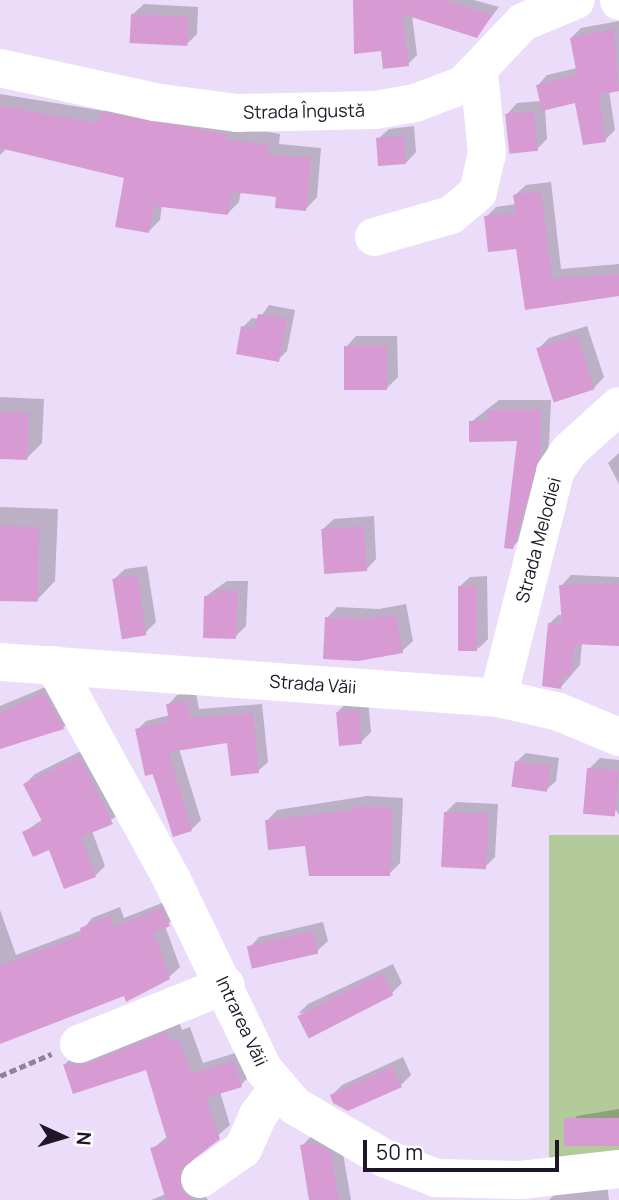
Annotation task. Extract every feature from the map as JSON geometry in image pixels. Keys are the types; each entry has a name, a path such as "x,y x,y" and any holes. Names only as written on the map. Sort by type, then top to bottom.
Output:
{"street":[{"name":"Strada Îngustă","path":"0,68 154,103 279,115 362,111 415,103 463,85 479,73 523,22 576,0"},
{"path":"374,237 443,219 464,208 478,192 487,154 479,73"},
{"name":"Strada Melodiei","path":"498,698 555,472 569,451 619,406"},
{"name":"Strada Văii","path":"0,662 498,698 559,712 619,737"},
{"name":"Intrarea Văii","path":"54,665 226,985 264,1070 295,1106 351,1141 436,1178 521,1180 619,1169"},
{"path":"79,1044 226,985"},
{"path":"200,1179 243,1149 258,1115 278,1088"}],"path":[{"path":"0,1076 79,1044"}],"green space":[{"path":"549,835 619,835 619,1162 549,1162"}],"building":[{"path":"353,0 444,0 492,15 477,38 402,14 409,66 383,69 381,51 354,54"},
{"path":"131,14 189,17 187,46 129,43"},
{"path":"614,29 619,91 599,95 606,142 583,145 575,103 542,111 536,85 577,75 570,38"},
{"path":"0,106 98,123 100,112 227,134 226,140 269,144 268,155 311,158 306,211 275,208 276,197 232,192 228,215 154,206 149,233 115,227 124,178 0,148"},
{"path":"534,111 538,151 509,154 505,114"},
{"path":"404,136 406,164 378,166 376,138"},
{"path":"541,191 552,279 619,274 619,296 525,310 516,249 488,252 484,216 516,213 513,195"},
{"path":"258,314 287,319 279,362 236,354 241,326 255,329"},
{"path":"577,335 595,389 554,402 536,348"},
{"path":"344,346 387,346 387,390 344,390"},
{"path":"487,410 541,410 540,456 513,549 504,548 517,441 469,442 469,421 487,421"},
{"path":"0,412 29,413 27,460 0,459"},
{"path":"0,526 39,527 38,602 0,601"},
{"path":"364,526 367,571 324,574 321,529"},
{"path":"137,575 147,635 122,639 112,579"},
{"path":"619,584 619,646 575,644 571,676 563,675 561,689 542,686 548,623 562,624 559,585"},
{"path":"458,586 477,586 477,651 458,651"},
{"path":"215,590 238,591 236,639 203,638 204,596 215,596"},
{"path":"396,614 403,653 358,661 323,659 325,617 367,619"},
{"path":"44,693 64,729 0,749 0,713"},
{"path":"188,701 190,718 253,713 259,773 231,776 227,743 169,752 192,831 173,837 153,774 145,776 135,729 169,721 166,704"},
{"path":"359,710 362,744 339,746 336,712"},
{"path":"79,756 113,824 81,837 96,877 64,889 49,850 33,857 22,832 43,823 23,784"},
{"path":"515,761 551,766 547,792 511,787"},
{"path":"587,768 619,771 615,817 583,814"},
{"path":"355,806 393,808 390,876 309,876 305,846 268,850 265,820 354,810"},
{"path":"444,812 489,814 486,869 441,867"},
{"path":"161,908 170,926 154,933 170,979 126,1002 124,996 0,1044 0,966 82,935 80,928 110,916 114,927"},
{"path":"313,931 318,953 252,969 247,946"},
{"path":"382,973 393,995 309,1038 297,1016"},
{"path":"167,1032 170,1041 178,1038 192,1074 234,1061 242,1087 206,1098 220,1139 180,1170 182,1191 192,1200 166,1200 150,1148 168,1143 146,1070 73,1094 63,1064 87,1064"},
{"path":"392,1067 402,1087 348,1111 333,1103 330,1095"},
{"path":"564,1118 619,1118 619,1146 564,1146"},
{"path":"314,1143 331,1152 339,1200 309,1200 300,1145"}]}
